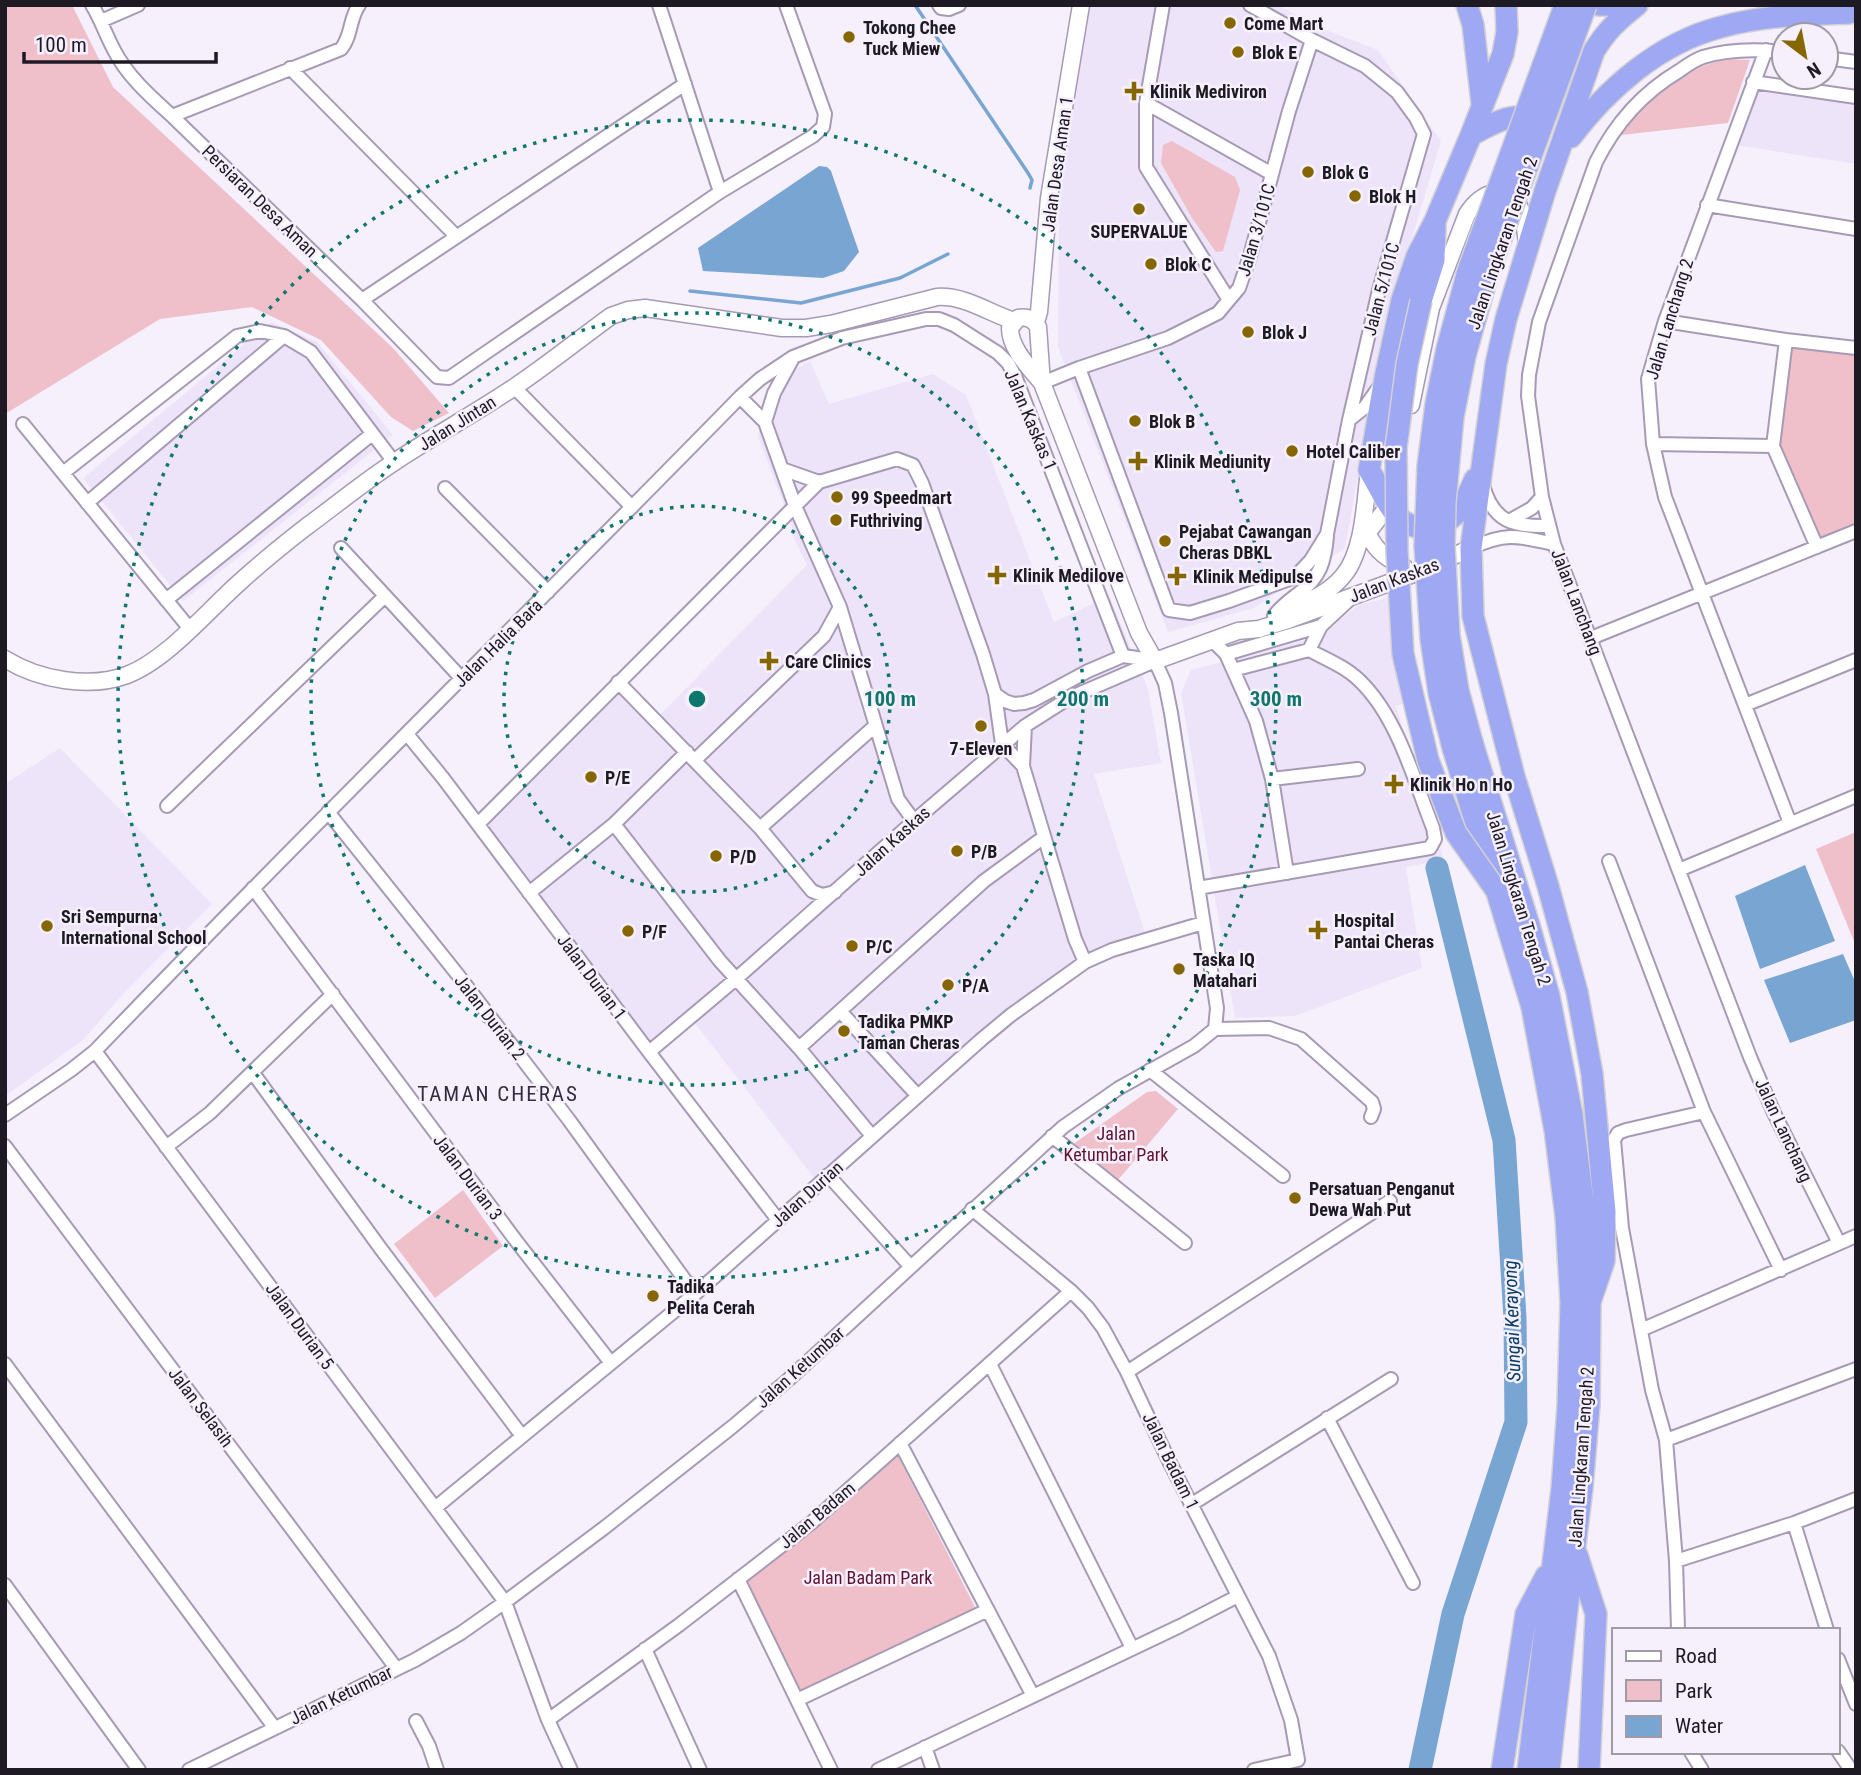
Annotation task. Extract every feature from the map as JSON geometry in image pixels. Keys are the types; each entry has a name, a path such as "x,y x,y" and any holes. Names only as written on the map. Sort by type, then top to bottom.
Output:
{"highway":[{"path":"1466,5 1473,25 1482,105"},
{"path":"1482,469 1457,512 1442,524 1429,529 1414,526 1399,517 1369,470 1402,300 1417,256 1435,221 1503,54 1508,24 1506,5"},
{"name":"Jalan Lingkaran Tengah 2","path":"1549,1770 1548,1690 1553,1564 1568,1407 1571,1302 1566,1217 1555,1130 1532,1007 1439,694 1431,639 1425,545 1427,466 1447,349 1468,271 1565,5"},
{"name":"Jalan Lingkaran Tengah 2","path":"1528,1770 1548,1690 1575,1547 1582,1488 1589,1405 1590,1301 1585,1218 1574,1128 1549,996 1458,690 1449,635 1444,545 1445,503 1451,430 1462,368 1487,277 1586,5"},
{"path":"1599,5 1609,5"},
{"path":"1590,1301 1604,1261 1605,1212 1592,1074 1577,992 1514,776 1473,616 1471,548 1496,364 1511,300 1545,191 1594,51 1604,34 1618,19 1637,5"},
{"path":"1806,5 1853,14"},
{"path":"1559,153 1584,119 1607,96 1636,69 1666,49 1720,27 1752,20 1853,14"},
{"path":"1471,135 1510,117 1522,116 1531,119 1545,134 1549,145 1545,191"},
{"path":"1435,221 1434,260 1420,301 1406,364 1395,448 1403,654 1428,760 1456,833 1496,890"},
{"path":"1575,1547 1596,1614 1589,1770"},
{"path":"1502,1770 1526,1614 1553,1564"},
{"path":"1493,1770 1508,1728"}],"street":[{"name":"Persiaran Desa Aman","path":"92,5 102,21 114,52 144,91 362,300 438,377 449,378 720,192"},
{"path":"102,21 138,5"},
{"path":"172,116 341,49 349,37 352,16 359,5"},
{"path":"659,5 720,192 813,136 823,127 825,114 786,5"},
{"path":"939,5 949,9 959,5"},
{"name":"Jalan Desa Aman 1","path":"1037,330 1049,198 1081,5"},
{"path":"1163,5 1146,103 1146,167 1228,300"},
{"name":"Jalan 5/101C","path":"1250,5 1365,66 1397,92 1416,118 1423,134 1378,290 1349,420 1327,534 1326,552 1318,576 1274,615"},
{"name":"Jalan 3/101C","path":"1042,383 1168,338 1218,313 1239,288 1312,40"},
{"name":"Jalan Lanchang","path":"1770,50 1737,50 1700,58 1657,83 1629,112 1606,143 1596,162 1539,322 1530,365 1528,396 1542,497 1554,544 1759,1080 1839,1243"},
{"name":"Jalan Lanchang 2","path":"1766,50 1665,321 1648,379 1653,444 1665,497 1790,823"},
{"path":"290,68 456,236"},
{"path":"1754,82 1856,97"},
{"path":"362,300 685,84"},
{"path":"1146,103 1272,174"},
{"path":"1363,533 1390,505 1431,308 1467,214 1480,198 1494,192 1507,194 1521,209 1527,248"},
{"path":"1707,205 1856,229"},
{"name":"Jalan Jintan","path":"5,659 36,674 85,681 126,676 143,668 190,629 241,580 394,462 514,387 611,316 628,310 645,308 782,328 806,328 948,296 959,299 979,317 1013,333"},
{"path":"1042,383 1037,330 1028,317 1018,318 1013,333 1018,351 1042,383 1139,633 1165,683 1216,1008 1215,1029 1269,1028 1301,1039 1372,1102 1374,1109 1371,1117"},
{"name":"Jalan Kaskas 1","path":"740,397 760,379 793,357 842,338 926,319 939,319 954,326 998,353 1015,376 1123,656"},
{"path":"1665,321 1856,348"},
{"path":"1013,333 1021,346 1027,346 1035,341 1037,330"},
{"path":"63,473 237,336 260,331 284,335 312,352 394,462"},
{"path":"87,503 284,335"},
{"path":"1786,340 1773,446 1817,547"},
{"path":"765,422 774,393 793,357"},
{"name":"Jalan 5/101C","path":"1079,368 1169,610 1190,613 1295,577 1311,560 1327,534"},
{"path":"1349,420 1365,407 1385,378"},
{"path":"514,387 632,508"},
{"path":"740,397 765,422 795,506 841,607 898,799 914,821"},
{"name":"Jalan Halia Bara","path":"5,1115 95,1051 740,397"},
{"path":"23,424 190,629"},
{"path":"166,600 372,434"},
{"path":"1653,444 1773,446"},
{"path":"478,824 820,482 897,459 913,465 922,483 995,694 1002,744 1023,766"},
{"path":"782,469 820,482"},
{"path":"1482,469 1486,498 1499,516 1533,527 1549,526"},
{"path":"1238,631 1308,601 1335,584 1349,569 1363,533 1369,470"},
{"path":"445,488 548,592"},
{"path":"1509,521 1532,508 1542,497"},
{"path":"1591,638 1856,531"},
{"path":"1363,533 1381,554 1416,573"},
{"path":"1471,548 1490,540 1514,536 1554,544"},
{"path":"341,548 462,679"},
{"name":"Jalan Kaskas","path":"649,1052 1002,744 1069,698 1155,661 1238,631 1259,629 1352,596 1416,573 1471,548"},
{"path":"167,806 385,596"},
{"path":"1309,650 1321,626 1352,596"},
{"path":"529,893 614,824 824,636 841,607"},
{"path":"1226,653 1321,626"},
{"path":"1212,640 1226,653 1256,721 1272,779 1287,873"},
{"path":"1198,888 1430,848 1435,839 1394,730 1360,681 1340,666 1309,650 1233,670"},
{"path":"995,694 1014,704 1024,703 1123,656"},
{"name":"Jalan Kaskas","path":"1123,656 1155,661"},
{"path":"1745,705 1856,660"},
{"path":"618,682 760,828 812,891 822,895 835,892"},
{"path":"760,828 875,726"},
{"path":"1025,726 1023,766 1075,939 1085,962"},
{"name":"Jalan Durian 1","path":"407,734 778,1220"},
{"path":"1272,779 1358,769"},
{"path":"1679,870 1856,796"},
{"name":"Jalan Durian 2","path":"328,812 569,1120 695,1294"},
{"path":"614,824 720,961 799,1048 872,1136"},
{"path":"799,1048 984,881 1044,836"},
{"path":"1609,861 1704,1112 1781,1270"},
{"name":"Jalan Durian 3","path":"253,888 517,1242 611,1363"},
{"path":"809,915 812,891"},
{"name":"Jalan Durian","path":"435,1508 695,1294 1011,1016 1085,962 1112,950 1203,923"},
{"path":"166,1147 210,1114 333,994"},
{"path":"840,1011 918,1096"},
{"name":"Jalan Ketumbar","path":"189,1770 396,1668 461,1633 505,1602 604,1528 789,1379 1052,1136 1119,1088 1195,1046 1215,1029"},
{"name":"Jalan Durian 5","path":"95,1051 505,1602 548,1720 570,1770"},
{"path":"1150,1070 1283,1176"},
{"path":"253,1073 522,1436"},
{"path":"1678,1628 1676,1561 1666,1440 1652,1390 1622,1228 1614,1140 1618,1133 1626,1130 1704,1112"},
{"path":"1052,1136 1185,1243"},
{"name":"Jalan Selasih","path":"5,1146 396,1668"},
{"path":"828,1175 910,1266"},
{"path":"1127,1372 1390,1201"},
{"name":"Jalan Badam 1","path":"972,1209 1088,1308 1103,1328 1127,1372 1169,1461 1269,1656 1292,1720 1298,1760 1254,1770"},
{"path":"1641,1330 1856,1236"},
{"name":"Jalan Badam","path":"548,1720 811,1523 1071,1291"},
{"path":"5,1364 274,1727"},
{"path":"990,1364 1132,1648"},
{"path":"1666,1440 1856,1370"},
{"path":"1192,1504 1391,1378"},
{"path":"1327,1418 1413,1583"},
{"path":"900,1443 1033,1696"},
{"path":"1676,1561 1794,1523 1856,1499"},
{"path":"1794,1523 1827,1628"},
{"path":"738,1579 831,1770"},
{"path":"5,1585 139,1770"},
{"path":"878,1770 1238,1596"},
{"path":"796,1700 988,1610"},
{"path":"645,1649 700,1770"},
{"path":"1840,1663 1856,1704"},
{"path":"416,1721 429,1746 437,1770"},
{"path":"926,1747 933,1770"},
{"path":"1692,1754 1702,1770"},
{"path":"1840,1754 1850,1770"}],"shaded area":[{"path":"1086,5 1278,5 1321,28 1378,50 1441,141 1385,328 1345,548 1254,608 1168,632 1058,347 1059,202"},
{"path":"1757,88 1856,102 1856,164 1735,145"},
{"path":"271,322 317,342 393,435 183,601 83,478"},
{"path":"810,361 829,404 933,374 966,395 1054,622 1109,596 1148,689 1161,763 1094,774 1148,942 1087,967 982,1043 821,1187 688,1014 650,1045 486,821 625,684 659,716 807,565 791,532 793,529 758,437 765,400 796,369"},
{"path":"1388,598 1405,703 1396,706 1444,860 1406,867 1422,968 1295,1016 1235,1018 1181,693 1191,670 1321,636 1358,605"},
{"name":"Sri Sempurna International School","path":"60,748 212,904 124,993 83,1040 5,1096 5,784"}],"green space":[{"path":"5,5 72,5 113,87 393,348 449,413 413,431 391,417 321,340 252,307 160,319 5,414"},
{"path":"1728,59 1750,60 1728,123 1621,135 1630,118 1687,70"},
{"path":"1172,141 1235,177 1240,190 1223,251 1216,252 1192,218 1161,163 1163,145"},
{"path":"1786,340 1856,348 1856,531 1817,547 1773,446"},
{"path":"1856,832 1856,946 1816,849"},
{"name":"Jalan Ketumbar Park","path":"1156,1091 1178,1109 1118,1180 1072,1145 1147,1092"},
{"path":"463,1190 503,1246 435,1298 394,1244"},
{"name":"Jalan Badam Park","path":"896,1452 977,1611 797,1700 738,1579"}],"water":[{"path":"819,166 827,167 831,171 859,252 844,271 823,278 703,271 698,248"},
{"path":"1805,865 1835,941 1760,969 1735,896"},
{"path":"1843,954 1856,984 1856,1020 1790,1043 1764,980"}],"waterway":[{"path":"915,5 1028,173 1032,180 1030,188"},
{"path":"690,291 801,303 900,278 948,254"},
{"name":"Sungai Kerayong","path":"1420,1770 1453,1614 1516,1422 1515,1318 1504,1140 1437,868"}],"place":[{"name":"Come Mart","path":"1230,23"},
{"name":"Tokong Chee Tuck Miew","path":"849,37"},
{"name":"Blok E","path":"1238,52"},
{"name":"Klinik Mediviron","path":"1134,91"},
{"name":"Blok G","path":"1308,172"},
{"name":"Blok H","path":"1355,196"},
{"name":"SUPERVALUE","path":"1139,209"},
{"name":"Blok C","path":"1151,264"},
{"name":"Blok J","path":"1248,332"},
{"name":"Blok B","path":"1135,421"},
{"name":"Hotel Caliber","path":"1292,451"},
{"name":"Klinik Mediunity","path":"1138,461"},
{"name":"99 Speedmart","path":"837,497"},
{"name":"Futhriving","path":"836,520"},
{"name":"Pejabat Cawangan Cheras DBKL","path":"1165,541"},
{"name":"Klinik Medilove","path":"997,575"},
{"name":"Klinik Medipulse","path":"1177,576"},
{"name":"Care Clinics","path":"769,661"},
{"name":"7-Eleven","path":"981,726"},
{"name":"P/E","path":"591,777"},
{"name":"Klinik Ho n Ho","path":"1394,784"},
{"name":"P/B","path":"957,851"},
{"name":"P/D","path":"716,856"},
{"name":"Sri Sempurna International School","path":"47,926"},
{"name":"Hospital Pantai Cheras","path":"1318,930"},
{"name":"P/F","path":"628,931"},
{"name":"P/C","path":"852,946"},
{"name":"Taska IQ Matahari","path":"1179,969"},
{"name":"P/A","path":"948,985"},
{"name":"Tadika PMKP Taman Cheras","path":"844,1031"},
{"name":"Persatuan Penganut Dewa Wah Put","path":"1295,1198"},
{"name":"Tadika Pelita Cerah","path":"653,1296"}],"district":[{"name":"TAMAN CHERAS","path":"498,1094"}]}
